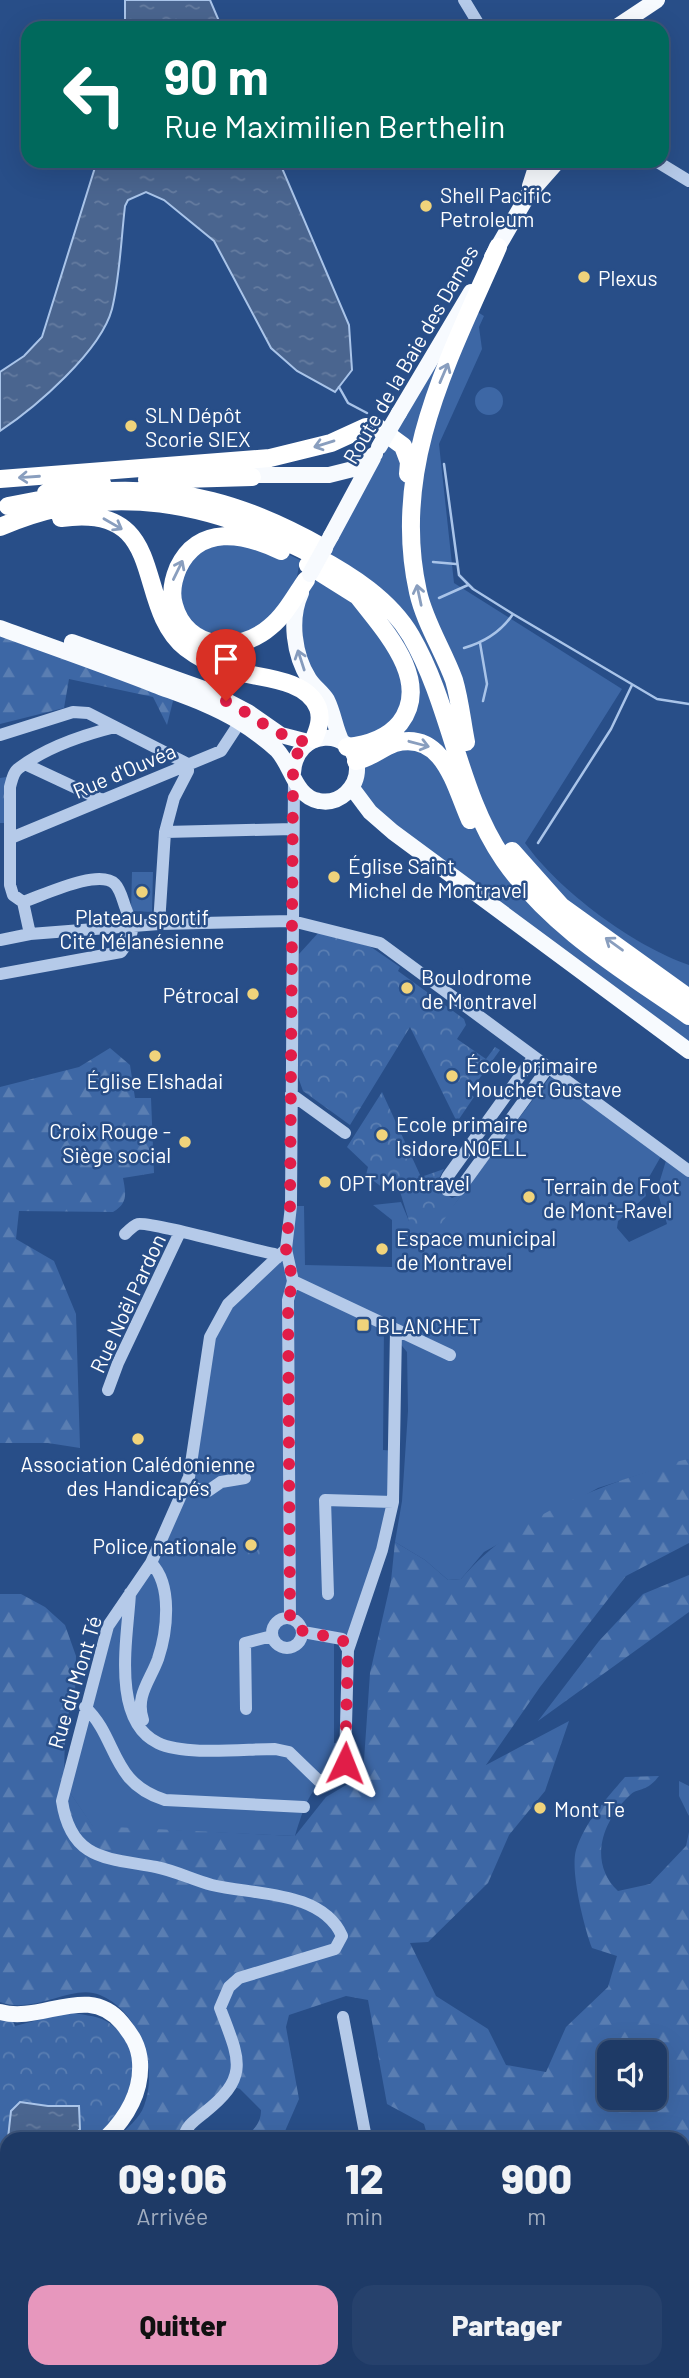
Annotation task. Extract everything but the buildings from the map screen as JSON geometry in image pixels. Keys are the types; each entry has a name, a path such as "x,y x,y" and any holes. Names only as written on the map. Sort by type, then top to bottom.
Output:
{"highway":[{"path":"409,522 414,471 439,384 498,247"},
{"path":"0,479 270,458 331,443 366,427 377,427 403,446 407,453 409,462 404,504 423,611 454,680 466,742"},
{"path":"4,507 69,487 144,480 252,477"},
{"path":"4,507 80,493 149,490 217,500 292,530 353,564 400,607 421,634 439,666 486,801 515,857 561,906 689,998"},
{"path":"0,527 44,511 81,504 161,503 207,510 258,527 342,570 392,611 409,632 442,701 466,775"},
{"path":"0,534 59,518 79,515 104,518 125,530 134,540 168,612 185,636 194,645 216,654 236,654 265,643 276,633 295,606"},
{"path":"308,577 272,626 251,639 233,645 214,645 192,632 174,606 173,579 180,565 201,541 219,535 237,535 267,544 373,606 409,647 492,841 524,887"},
{"path":"152,579 171,631 195,654 229,670 289,684 310,696 320,716 311,741"},
{"path":"348,750 377,740 397,726 405,715 412,691 401,657 357,595"},
{"path":"348,750 405,741 433,749 444,759 485,847 544,911 689,1016"},
{"path":"635,959 689,989"}],"main road":[{"path":"626,21 660,0"},
{"path":"643,21 660,0"},
{"name":"Route de la Baie des Dames","path":"528,195 536,168"},
{"name":"Route de la Baie des Dames","path":"308,577 377,450 528,195 552,168"},
{"path":"146,469 252,477 329,475 353,469 377,450"},
{"path":"308,577 295,606 300,660 310,681 327,700 356,777 352,788 337,800"},
{"path":"0,617 204,690 248,712 281,736 311,741 333,738 348,750"},
{"path":"0,628 197,700 240,722 275,748 304,794 319,801 337,800 370,812"},
{"path":"294,776 297,754 311,741"},
{"path":"352,788 370,812 552,952 689,1051"},
{"path":"0,2012 26,2014 58,2006 92,2005 106,2008 120,2020 138,2048 140,2065 134,2099 111,2132"}],"street":[{"path":"464,0 477,21"},
{"path":"668,168 689,181"},
{"path":"0,736 73,712 89,713 188,764 188,771 174,797 165,832 159,924"},
{"name":"Rue d'Ouvéa","path":"11,838 221,751 240,722"},
{"path":"30,933 23,902 13,895 10,885 10,787 16,769 90,733 115,727"},
{"path":"25,764 102,800"},
{"path":"290,1618 288,1300 293,1282 282,1253 290,1206 294,776"},
{"path":"165,832 294,824 319,801"},
{"path":"0,974 121,952 133,937 134,927 117,885 99,878 23,902"},
{"path":"0,940 30,933 159,924 292,921 380,943 547,1069 689,1171"},
{"path":"533,1058 448,1176 444,1184 447,1190 459,1190 547,1069"},
{"path":"291,1094 345,1133"},
{"path":"125,1234 138,1224 158,1225 274,1254 282,1253"},
{"name":"Rue Noël Pardon","path":"108,1390 180,1232"},
{"name":"Rue du Mont Té","path":"187,2132 190,2125 228,2094 236,2074 234,2047 220,2008 229,1987 239,1978 335,1949 342,1936 338,1927 322,1914 294,1899 214,1886 156,1867 114,1862 84,1847 68,1824 61,1801 108,1626 151,1563 186,1486 210,1337 228,1304 282,1253"},
{"path":"293,1282 450,1355"},
{"path":"130,1592 124,1677 126,1695 132,1713 149,1737 157,1743 179,1748 275,1749 289,1752 319,1781 334,1777 345,1763 348,1650 382,1550 393,1502 396,1330"},
{"path":"186,1486 208,1491 220,1482 245,1478"},
{"path":"328,1594 325,1500 393,1502"},
{"path":"149,1737 139,1707 140,1696 159,1656 165,1619 163,1586 151,1563"},
{"path":"290,1618 299,1623 303,1632 296,1646 286,1648 277,1645 272,1636 276,1622 290,1618"},
{"path":"303,1632 342,1639 348,1650"},
{"path":"246,1709 245,1643 272,1636"},
{"path":"85,1707 96,1720 126,1775 150,1795 165,1800 304,1807"},
{"path":"343,2017 365,2132"}],"green space":[{"path":"468,306 484,316 479,327 482,349 439,444 454,583 622,689 525,843 557,880 599,915 645,945 689,965 689,1057 357,809 364,765 312,672 304,651 301,613 309,585"},
{"path":"489,387 499,391 503,401 499,411 489,415 479,411 475,401 479,391"},
{"path":"201,541 267,544 300,560 293,599 272,626 214,645 174,606 180,564"},
{"path":"0,634 174,697 167,725 153,697 69,679 64,708 0,724"},
{"path":"13,776 11,823 0,823 0,778"},
{"name":"Plateau sportif Cité Mélanésienne","path":"132,872 153,872 152,912 131,911"},
{"path":"320,931 371,947 400,967 398,971 464,1019 466,1025 457,1039 486,1059 495,1047 500,1050 469,1093 474,1097 457,1122 410,1027 350,1125 303,1091 298,1077 299,954"},
{"path":"110,1048 130,1065 135,1098 151,1098 154,1173 123,1178 125,1198 113,1212 19,1211 16,1239 54,1261 76,1314 80,1448 48,1443 0,1443 0,1087 79,1067"},
{"path":"553,1073 664,1151 644,1186 646,1196 618,1221 617,1228 629,1242 667,1224 657,1190 668,1154 689,1171 689,1459 598,1488 484,1552 461,1579 448,1580 425,1560 395,1542 402,1501 408,1411 407,1352 384,1324 383,1450 395,1451 395,1485 352,1635 334,1638 334,1743 346,1744 345,1763 317,1786 303,1811 295,1836 93,1827 64,1784 103,1641 180,1502 218,1319 282,1254 291,1206 304,1206 305,1265 392,1267 392,1220 373,1205 401,1202 409,1221 453,1206"},
{"path":"382,1092 421,1177 444,1169 438,1180 438,1189 452,1198 462,1194 432,1237 409,1221 398,1185 383,1188 366,1175 368,1167 347,1147"},
{"path":"689,1459 689,1543 626,1576 540,1687 486,1765 569,1721 545,1791 509,1835 488,1883 428,1942 410,1943 436,1996 488,2029 506,2065 546,2072 566,2027 608,1987 617,1956 592,1948 579,1899 575,1871 576,1850 597,1811 625,1777 659,1776 646,1788 633,1793 620,1806 606,1830 601,1855 603,1868 618,1891 650,1884 686,1846 689,1832 689,2132 426,2132 424,2124 387,2104 368,2000 346,1996 289,2015 286,2027 299,2099 285,2132 251,2132 260,2119 261,2110 240,2089 227,2084 189,2132 123,2132 144,2106 149,2075 142,2042 125,2014 114,2003 89,1992 27,2005 0,2002 0,1594 21,1594 45,1607 65,1625 76,1656 75,1693 65,1725 64,1784 93,1826 295,1836 326,1797 363,1775 370,1673 391,1581 395,1542 425,1560 448,1580 461,1579 498,1543 541,1515 588,1493"},
{"path":"247,1548 263,1548 263,1565 247,1565"},
{"path":"689,1575 689,1612 538,1721 599,1641 643,1594"},
{"path":"679,1781 689,1786 689,1816 679,1796"},
{"path":"69,2012 102,2019 121,2033 129,2047 131,2079 119,2111 104,2132 0,2132 0,2021 13,2021 15,2026"}],"water":[{"path":"125,0 210,0 219,21 125,21"},
{"path":"95,168 282,168 349,325 352,370 335,392 297,371 271,348 214,241 164,200 146,192 128,200 125,206 117,284 106,325 65,377 31,408 0,431 0,372 24,356 42,337"},
{"path":"20,2102 79,2106 80,2129 77,2132 9,2132 11,2111"}],"waterway":[{"path":"339,387 348,403 367,413"},
{"path":"444,464 459,575 473,589 657,699 689,704"},
{"path":"433,562 456,564"},
{"path":"439,598 468,585"},
{"path":"464,648 492,636 513,614"},
{"path":"480,643 487,684 483,701"},
{"path":"538,843 611,729 632,685"}],"place":[{"name":"Shell Pacific Petroleum","path":"426,206"},
{"name":"Plexus","path":"584,277"},
{"name":"SLN Dépôt Scorie SIEX","path":"131,426"},
{"name":"Église Saint Michel de Montravel","path":"334,877"},
{"name":"Plateau sportif Cité Mélanésienne","path":"142,892"},
{"name":"Boulodrome de Montravel","path":"407,988"},
{"name":"Pétrocal","path":"253,994"},
{"name":"Église Elshadai","path":"155,1056"},
{"name":"École primaire Mouchet Gustave","path":"452,1076"},
{"name":"Ecole primaire Isidore NOELL","path":"382,1135"},
{"name":"Croix Rouge - Siège social","path":"185,1142"},
{"name":"OPT Montravel","path":"325,1182"},
{"name":"Terrain de Foot de Mont-Ravel","path":"529,1197"},
{"name":"Espace municipal de Montravel","path":"382,1249"},
{"name":"BLANCHET","path":"363,1325"},
{"name":"Association Calédonienne des Handicapés","path":"138,1439"},
{"name":"Police nationale","path":"251,1545"},
{"name":"Mont Te","path":"540,1808"}],"route":[{"path":"226,701 248,712 281,736 308,742 293,763 295,819 290,1206 289,1240 286,1249 293,1282 288,1300 290,1618 299,1623 303,1632 342,1639 348,1650 345,1763"}]}
